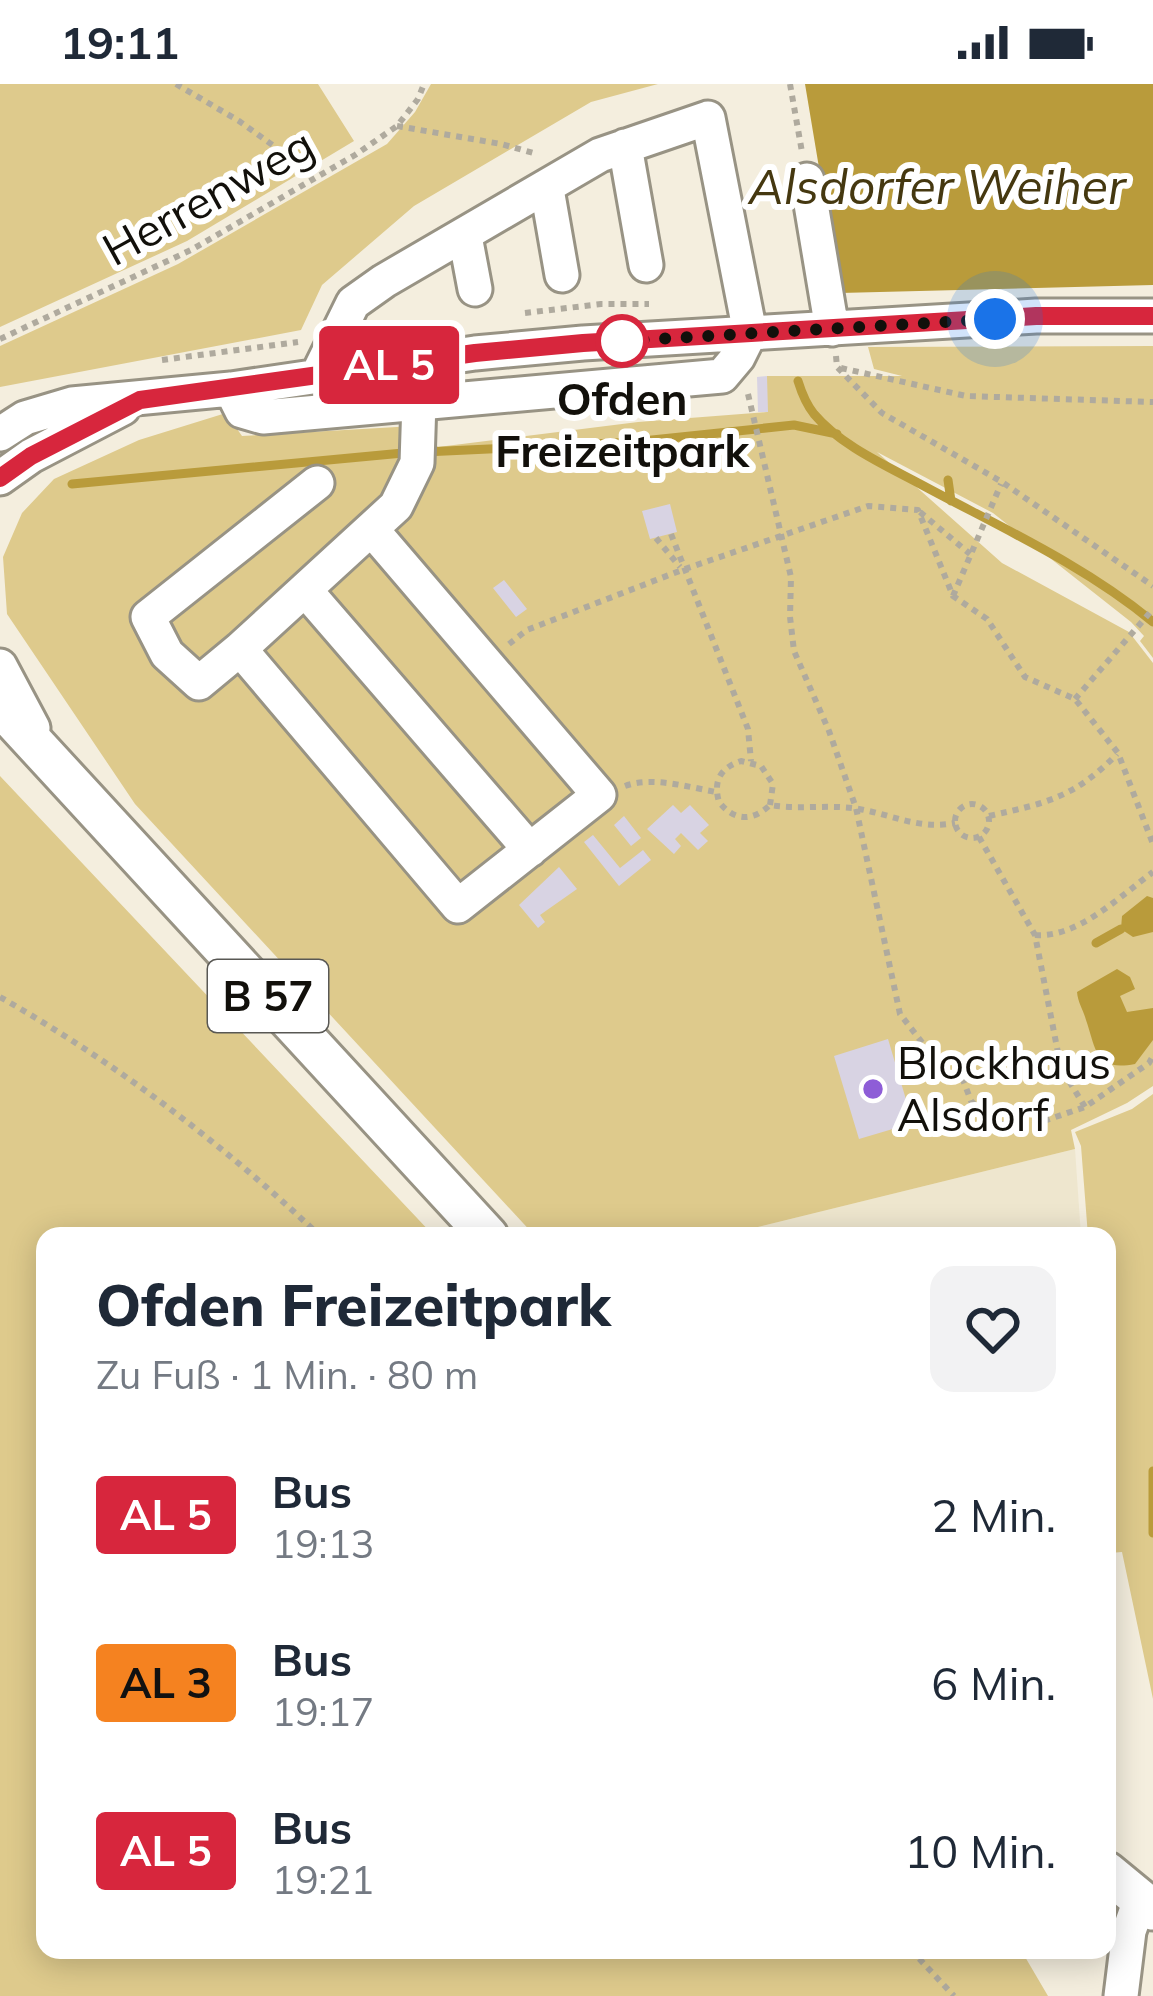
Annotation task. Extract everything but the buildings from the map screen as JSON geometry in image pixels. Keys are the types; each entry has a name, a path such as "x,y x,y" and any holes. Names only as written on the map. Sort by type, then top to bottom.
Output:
{"main road":[{"name":"B 57","path":"0,706 480,1227"},
{"path":"1116,1880 1146,1905"}],"street":[{"path":"231,389 242,411 263,417 419,433 722,376 750,333 708,118 600,155 384,281 353,303 316,376"},
{"path":"626,146 646,265"},
{"path":"807,180 832,329"},
{"path":"548,189 562,274"},
{"path":"465,236 475,289"},
{"path":"0,434 25,418 72,404 231,389 475,353 1036,316 1153,316"},
{"path":"0,478 48,446 140,400"},
{"path":"316,483 148,617 167,654 199,683 396,506 419,433"},
{"path":"240,649 458,905 599,795 373,531"},
{"path":"305,591 530,850"},
{"path":"0,666 47,757"},
{"path":"1121,1996 1129,1930 1146,1905"}],"path":[{"path":"176,84 239,121 314,175"},
{"name":"Herrenweg","path":"0,339 190,250 355,155 397,126 424,84"},
{"path":"790,84 807,180"},
{"path":"397,126 502,144 580,167"},
{"path":"1153,402 967,396 837,367 882,413 1002,482 1153,586"},
{"path":"754,417 791,577 794,651 856,808 900,1014 934,1058 962,1078 971,1101 994,1123 1027,1127 1084,1107 1150,1063 1153,1056"},
{"path":"953,596 1002,482"},
{"path":"485,662 527,630 868,506 917,510 970,555"},
{"path":"917,510 953,596 987,619 1024,677 1076,699 1118,753 1153,844"},
{"path":"670,534 748,729 751,761"},
{"path":"656,538 682,570"},
{"path":"1076,699 1153,608"},
{"path":"989,816 1040,805 1087,784 1118,753"},
{"path":"751,761 769,773 774,794 770,805 749,818 726,812 716,792 717,781 730,764 751,761"},
{"path":"599,795 635,782 716,792"},
{"path":"770,805 856,808 933,827 955,823"},
{"path":"955,823 964,806 983,807 989,824 979,837"},
{"path":"955,823 964,836 979,837"},
{"path":"979,837 1035,935 1061,1067 1084,1107"},
{"path":"1035,935 1054,937 1153,872"},
{"path":"0,997 160,1100 310,1227"},
{"path":"919,1959 954,1996"}],"shaded area":[{"path":"0,84 318,84 354,141 187,241 0,327"},
{"path":"431,84 658,84 591,102 414,206 322,285 301,330 0,387 0,346 178,264 387,144 415,112"},
{"path":"1153,346 1153,658 1140,641 1144,636 1131,622 993,513 877,452 1002,563 1129,632 1153,663 1153,1086 1071,1130 1075,1149 758,1227 527,1227 135,804 7,614 3,557 22,513 54,479 139,440 226,413 242,436 414,426 438,447 638,422 767,412 767,376 902,376 874,369 868,347"},
{"path":"0,776 426,1227 36,1227 36,1959 1026,1959 1048,1996 0,1996"},
{"path":"1153,1094 1153,1699 1122,1552 1116,1552 1116,1227 1087,1227 1081,1146 1075,1132 1132,1109"},
{"path":"1075,1149 1080,1227 758,1227"}],"water":[{"name":"Alsdorfer Weiher","path":"805,84 1153,84 1153,285 840,293"},
{"path":"1147,896 1153,898 1153,932 1133,937 1121,929 1122,916"},
{"path":"1117,969 1130,977 1135,989 1120,996 1127,1012 1153,1008 1153,1040 1135,1064 1122,1066 1099,1056 1077,992"}],"waterway":[{"path":"798,381 814,414 851,446 1070,565 1153,622"},
{"path":"72,484 403,453 633,442 794,425 837,434"},
{"path":"948,480 951,501"},
{"path":"1096,943 1121,929"},
{"path":"1153,1471 1153,1533"}],"bus line":[{"path":"0,478 81,428 140,400 475,353 583,343 1036,316 1153,316"}],"place":[{"name":"Ofden Freizeitpark","path":"622,341"},
{"name":"Blockhaus Alsdorf","path":"873,1089"}],"route":[{"path":"622,341 995,319"}]}
